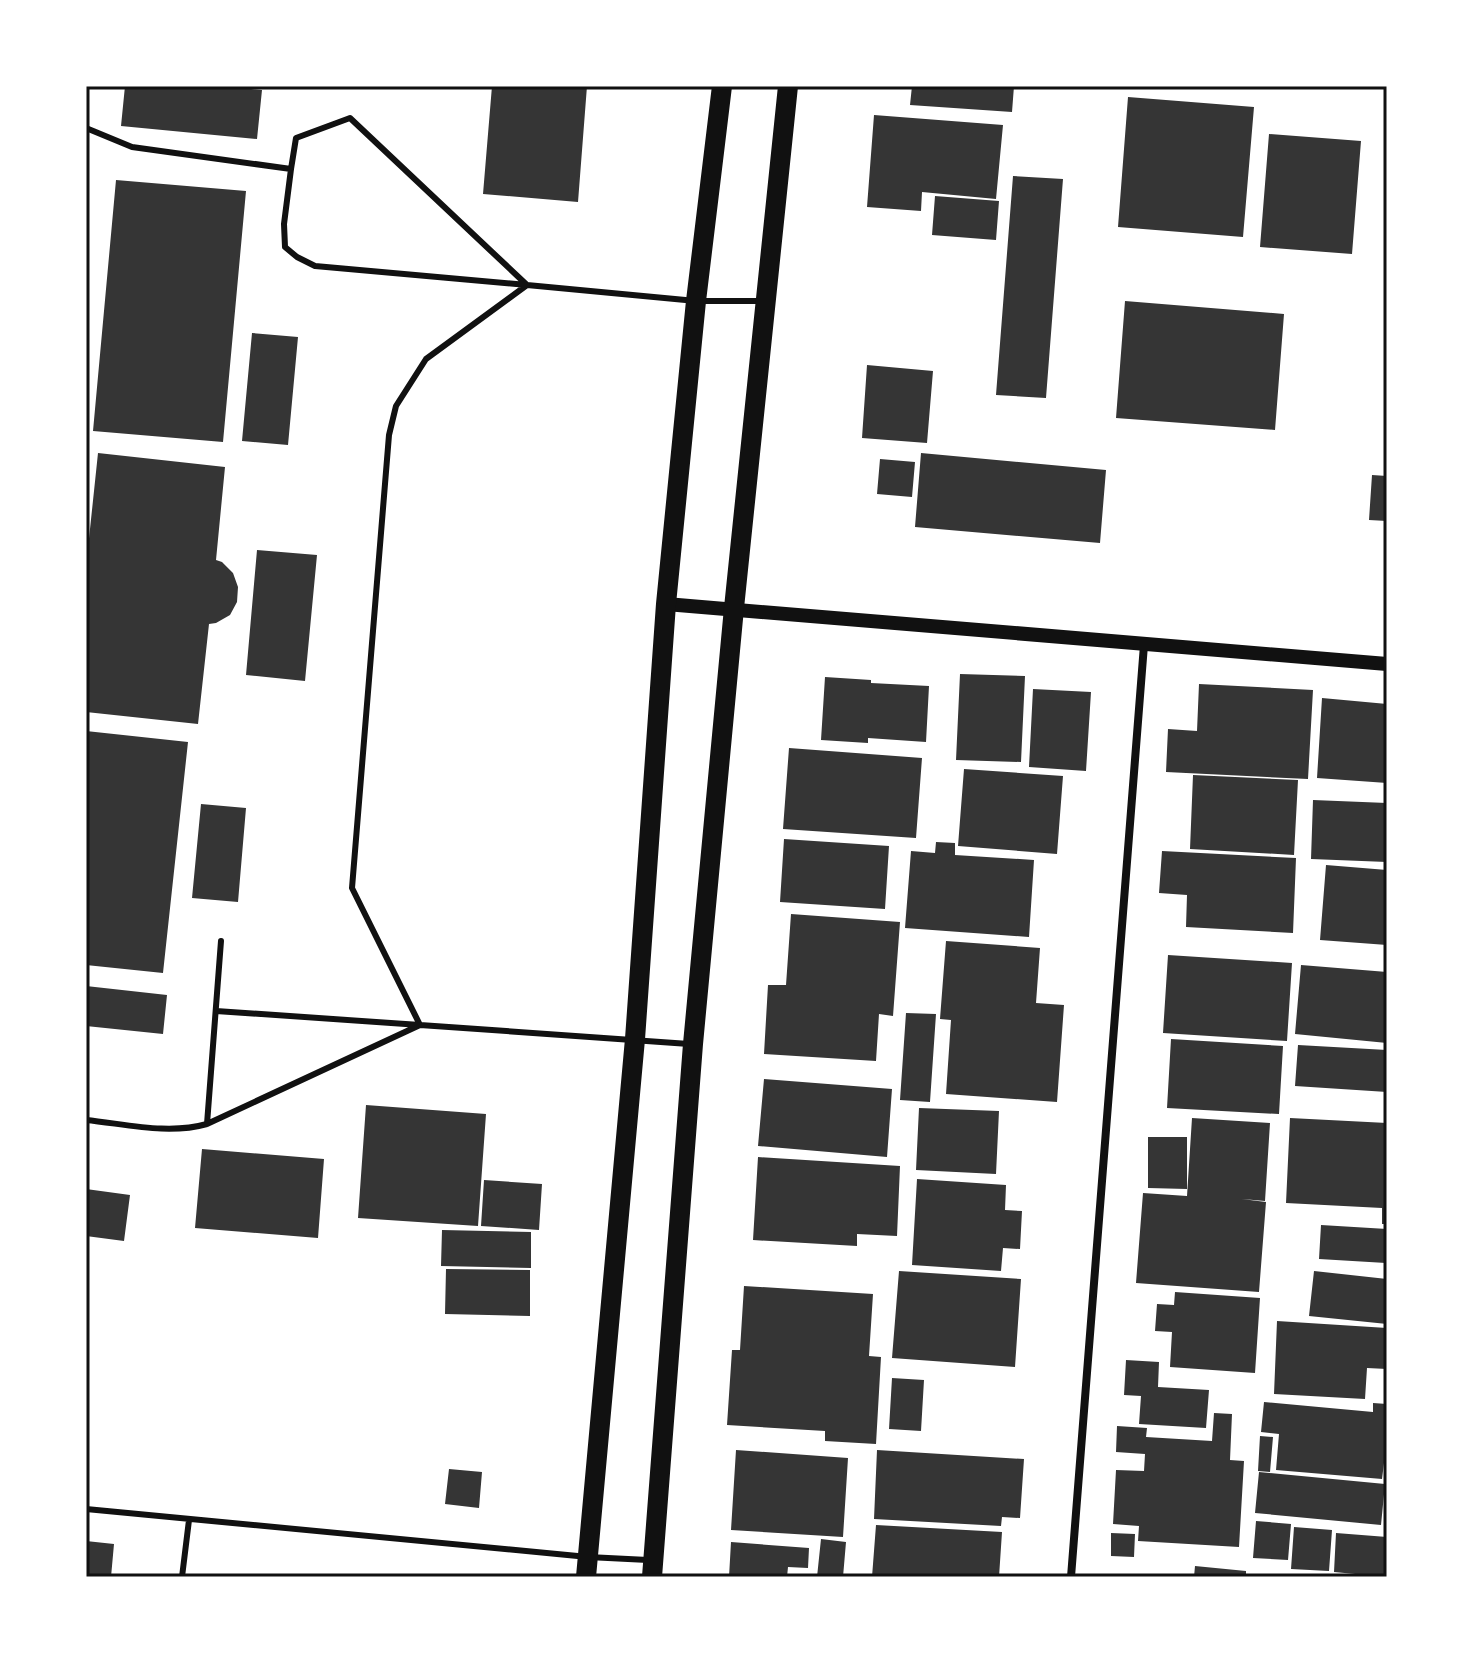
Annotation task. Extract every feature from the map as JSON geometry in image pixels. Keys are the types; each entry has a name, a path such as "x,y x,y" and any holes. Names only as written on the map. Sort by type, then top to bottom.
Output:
{"main road":[{"path":"587,1567 635,1039 666,604 696,301 722,86"},
{"path":"652,1569 693,1044 788,86"}],"street":[{"path":"666,604 1387,664"},
{"path":"1071,1577 1144,645"}],"lane":[{"path":"527,285 350,118 296,138 284,224 285,247 315,266 696,301 765,301"},
{"path":"86,128 132,147 291,169"},
{"path":"420,1025 352,888 389,435 396,406 426,359 527,285"},
{"path":"207,1124 221,941"},
{"path":"216,1011 693,1044"},
{"path":"86,1120 170,1130 207,1124 420,1025"},
{"path":"86,1509 587,1567 652,1569"},
{"path":"182,1577 189,1520"}],"building":[{"path":"125,86 221,86 262,90 257,139 121,126"},
{"path":"492,86 587,86 578,202 483,194"},
{"path":"912,86 1014,86 1012,112 910,105"},
{"path":"1128,97 1254,107 1243,237 1118,227"},
{"path":"874,115 1003,125 996,199 922,192 921,211 867,207"},
{"path":"1269,134 1361,141 1352,254 1260,247"},
{"path":"1013,176 1063,179 1046,398 996,395"},
{"path":"116,180 246,191 223,442 93,431"},
{"path":"935,196 999,201 996,240 932,235"},
{"path":"1125,301 1284,314 1275,430 1116,418"},
{"path":"252,333 298,337 288,445 242,441"},
{"path":"867,365 933,371 927,443 862,438"},
{"path":"98,453 225,467 216,560 233,573 238,587 237,602 230,615 209,624 198,724 86,712 86,567"},
{"path":"921,453 1106,470 1100,543 915,527"},
{"path":"880,459 915,462 912,497 877,494"},
{"path":"1372,475 1387,476 1387,521 1369,520"},
{"path":"257,550 317,555 305,681 246,675"},
{"path":"960,674 1025,676 1021,762 956,760"},
{"path":"825,677 929,686 926,742 868,738 868,743 821,740"},
{"path":"1199,684 1313,690 1308,779 1166,772 1168,729 1197,731"},
{"path":"1033,689 1091,692 1086,771 1029,767"},
{"path":"1322,698 1387,704 1387,783 1317,778"},
{"path":"86,731 188,742 163,973 86,965"},
{"path":"789,748 922,758 916,838 783,829"},
{"path":"964,769 1063,776 1057,854 958,846"},
{"path":"1193,775 1298,780 1294,855 1190,849"},
{"path":"1313,800 1387,803 1387,862 1311,859"},
{"path":"201,804 246,808 238,902 192,898"},
{"path":"784,839 889,846 885,909 780,902"},
{"path":"936,842 955,843 955,855 1034,860 1029,937 905,928 911,851 935,853"},
{"path":"1162,851 1296,858 1293,933 1186,927 1187,895 1159,893"},
{"path":"1326,865 1387,870 1387,945 1320,940"},
{"path":"791,914 900,922 893,1016 879,1014 876,1061 764,1054 768,985 786,985"},
{"path":"946,941 1040,948 1036,1003 1064,1005 1057,1102 946,1094 951,1020 940,1019"},
{"path":"1168,955 1292,963 1287,1041 1163,1033"},
{"path":"1301,965 1387,972 1387,1043 1295,1034"},
{"path":"86,986 167,995 163,1034 86,1026"},
{"path":"906,1013 936,1014 930,1102 900,1100"},
{"path":"1171,1039 1283,1046 1279,1114 1167,1108"},
{"path":"1298,1045 1387,1050 1387,1092 1295,1086"},
{"path":"764,1079 892,1089 887,1157 758,1146"},
{"path":"366,1105 486,1114 478,1226 358,1218"},
{"path":"919,1108 999,1111 996,1174 916,1170"},
{"path":"1192,1118 1270,1123 1265,1201 1242,1199 1266,1202 1259,1292 1136,1283 1143,1193 1187,1196"},
{"path":"1290,1118 1387,1123 1387,1224 1382,1224 1382,1208 1286,1203"},
{"path":"1148,1137 1187,1137 1187,1189 1148,1188"},
{"path":"202,1149 324,1159 318,1238 195,1228"},
{"path":"758,1157 900,1166 897,1236 857,1234 857,1246 753,1240"},
{"path":"917,1179 1006,1185 1005,1210 1022,1211 1020,1249 1003,1248 1001,1271 912,1265"},
{"path":"484,1180 542,1184 539,1230 481,1226"},
{"path":"86,1189 130,1195 124,1241 86,1236"},
{"path":"1321,1225 1387,1229 1386,1263 1319,1259"},
{"path":"442,1230 531,1232 531,1268 441,1266"},
{"path":"446,1269 530,1270 530,1316 445,1314"},
{"path":"899,1271 1021,1279 1015,1367 892,1358"},
{"path":"1314,1271 1387,1279 1387,1324 1309,1316"},
{"path":"744,1286 873,1294 869,1356 881,1357 876,1444 825,1441 825,1431 727,1425 732,1350 740,1350"},
{"path":"1175,1292 1260,1298 1255,1373 1170,1367 1172,1332 1155,1331 1157,1304 1174,1305"},
{"path":"1277,1321 1387,1328 1387,1369 1367,1368 1365,1399 1274,1394"},
{"path":"1126,1360 1159,1362 1158,1387 1209,1390 1206,1428 1139,1424 1141,1396 1124,1395"},
{"path":"892,1378 924,1380 921,1431 889,1429"},
{"path":"1264,1402 1373,1412 1373,1403 1387,1404 1382,1479 1276,1470 1279,1434 1261,1432"},
{"path":"1214,1413 1232,1414 1230,1460 1244,1461 1239,1547 1138,1541 1139,1526 1113,1524 1116,1470 1144,1471 1145,1454 1116,1452 1117,1426 1147,1428 1146,1437 1212,1441"},
{"path":"1260,1436 1273,1437 1270,1472 1258,1471"},
{"path":"736,1450 848,1458 843,1537 731,1530"},
{"path":"877,1450 1024,1459 1020,1518 1002,1517 1001,1526 874,1519"},
{"path":"449,1469 482,1472 479,1508 445,1504"},
{"path":"1259,1472 1385,1484 1381,1525 1255,1513"},
{"path":"1256,1521 1291,1524 1288,1560 1253,1558"},
{"path":"876,1525 1002,1532 999,1577 872,1577"},
{"path":"1294,1527 1332,1530 1329,1571 1291,1569"},
{"path":"1111,1533 1135,1534 1134,1557 1111,1556"},
{"path":"1336,1533 1387,1537 1387,1577 1334,1572"},
{"path":"821,1539 846,1542 843,1577 817,1577"},
{"path":"86,1541 114,1544 111,1577 86,1577"},
{"path":"731,1542 809,1548 808,1568 788,1567 787,1577 729,1577"},
{"path":"1195,1566 1246,1571 1246,1577 1194,1577"}]}
